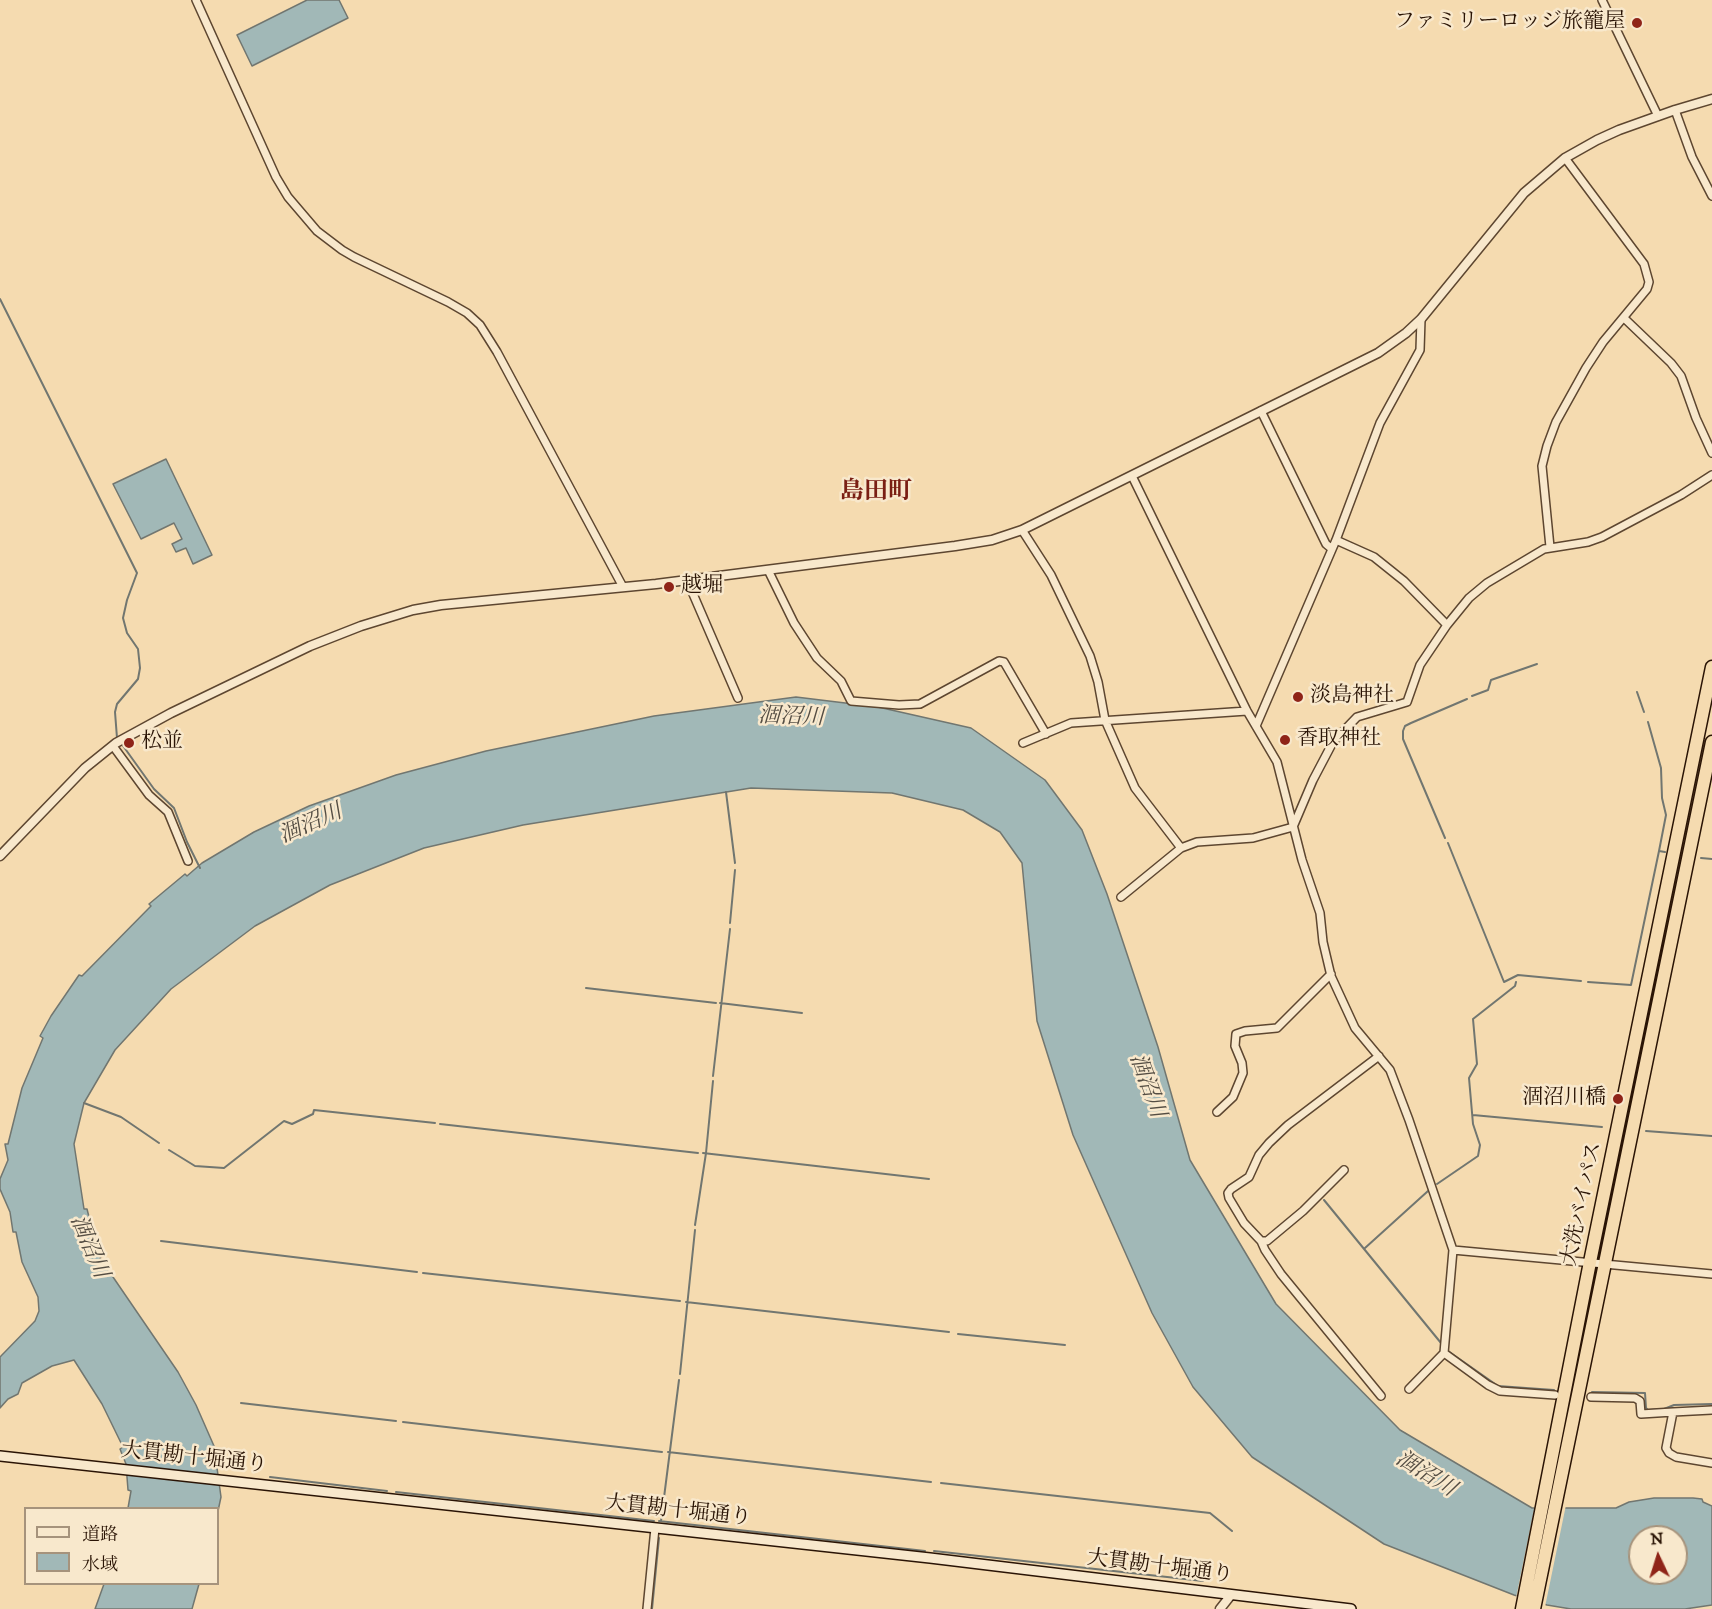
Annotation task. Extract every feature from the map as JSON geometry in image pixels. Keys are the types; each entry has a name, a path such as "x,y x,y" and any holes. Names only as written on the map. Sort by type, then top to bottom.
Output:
{"highway":[{"name":"大洗バイパス","path":"1534,1609 1590,1262 1712,667"},
{"name":"大洗バイパス","path":"1522,1609 1611,1238 1712,742"}],"main road":[{"name":"大貫勘十堀通り","path":"0,1456 655,1528 1351,1609"}],"street":[{"path":"196,0 276,177 288,197 316,231 342,250 448,302 468,313 480,325 503,362 623,587"},
{"path":"1602,0 1658,116"},
{"path":"0,856 85,768 113,746 171,713 310,646 361,626 413,610 441,605 768,570 976,543 1022,530 1378,353 1400,339 1421,319 1524,193 1565,158 1597,140 1658,116 1712,99"},
{"path":"1675,110 1692,157 1712,196"},
{"path":"1550,547 1542,466 1547,446 1556,422 1586,368 1603,342 1647,289 1648,282 1644,264 1565,158"},
{"path":"1624,318 1671,363 1681,376 1712,453"},
{"path":"1256,726 1336,540 1380,423 1420,350 1421,319"},
{"path":"1261,411 1326,544 1332,549"},
{"path":"1293,827 1313,780 1333,742 1357,717 1407,702 1420,665 1447,625 1469,598 1487,583 1550,547 1581,543 1602,537 1681,495 1712,475"},
{"path":"1132,476 1247,711 1277,762 1293,827 1320,913 1323,942 1331,974 1355,1028 1390,1070 1453,1250 1444,1353 1409,1389"},
{"path":"1022,530 1051,575 1090,656 1098,682 1105,720 1135,788 1181,848"},
{"path":"1336,540 1374,557 1404,582 1447,625"},
{"path":"768,570 794,623 817,658 841,681 851,701 899,705 920,704 999,661 1004,662 1046,734"},
{"path":"687,580 738,698"},
{"path":"1023,743 1071,723 1247,711"},
{"path":"113,746 149,795 168,812 188,861"},
{"path":"1121,897 1181,848 1197,842 1253,838 1293,827"},
{"path":"1217,1112 1233,1097 1243,1073 1242,1063 1235,1046 1236,1034 1277,1028 1331,974"},
{"path":"1379,1056 1288,1125 1259,1155 1250,1177 1228,1192 1228,1198 1244,1223 1261,1242 1281,1274 1380,1396"},
{"path":"1261,1242 1267,1241 1303,1211 1344,1170"},
{"path":"1453,1250 1712,1274"},
{"path":"1444,1353 1500,1391 1555,1395"},
{"path":"1591,1397 1635,1398 1640,1401 1641,1414 1712,1410"},
{"path":"1673,1412 1666,1448 1669,1453 1676,1457 1712,1463"},
{"path":"647,1609 655,1528"},
{"path":"1220,1609 1231,1595"}],"water":[{"path":"307,0 339,0 348,18 252,66 237,35"},
{"path":"166,459 212,555 193,564 186,548 176,552 172,544 182,539 174,523 141,539 113,484"},
{"name":"涸沼川","path":"796,697 878,707 971,728 1045,780 1082,830 1107,894 1158,1047 1190,1160 1276,1304 1400,1430 1532,1508 1616,1508 1629,1502 1654,1498 1702,1499 1703,1502 1712,1506 1712,1605 1685,1609 1571,1609 1547,1605 1514,1595 1384,1544 1252,1457 1193,1387 1152,1313 1073,1135 1037,1021 1022,863 1000,832 963,810 892,793 751,788 523,825 424,848 330,885 255,926 171,989 115,1050 84,1103 74,1144 84,1209 87,1209 102,1255 100,1258 178,1372 196,1405 214,1446 221,1497 219,1507 128,1507 131,1491 128,1490 126,1464 120,1449 123,1447 102,1404 74,1360 52,1366 22,1383 18,1394 8,1399 0,1408 0,1357 35,1321 39,1311 38,1297 22,1262 10,1212 0,1189 0,1179 8,1160 5,1144 8,1144 22,1088 43,1038 40,1036 79,975 82,976 151,906 149,904 185,874 187,876 202,863 254,832 309,806 396,775 486,751 654,716"},
{"path":"104,1585 199,1585 192,1609 95,1609"}],"pier":[{"path":"1535,1505 1566,1505 1545,1607 1516,1598"}],"waterway":[{"path":"0,299 137,573 123,618 127,633 138,649 140,668 138,679 117,704 115,712 117,738"},
{"path":"1472,696 1488,690 1491,680 1537,664"},
{"path":"1637,692 1644,712"},
{"path":"1445,838 1403,739 1403,731 1405,726 1467,699"},
{"path":"1648,722 1661,768 1662,798 1666,815 1659,851 1665,852"},
{"path":"121,743 154,789 174,808 200,868"},
{"path":"726,792 735,863"},
{"path":"1448,843 1504,982 1518,975 1581,981"},
{"path":"1588,982 1631,985 1659,851"},
{"path":"1701,858 1712,859"},
{"path":"730,923 735,870"},
{"path":"713,1076 730,929"},
{"path":"1437,1184 1478,1156 1480,1145 1473,1124 1469,1078 1477,1064 1473,1019 1515,986 1516,982"},
{"path":"586,988 716,1003"},
{"path":"720,1003 802,1013"},
{"path":"695,1225 706,1153 713,1081"},
{"path":"84,1103 121,1117 159,1143"},
{"path":"169,1150 195,1166 224,1168 284,1121 292,1124 313,1114 314,1110 435,1123"},
{"path":"1473,1115 1602,1127"},
{"path":"440,1124 698,1153"},
{"path":"1646,1131 1712,1136"},
{"path":"703,1153 929,1179"},
{"path":"1365,1248 1428,1191"},
{"path":"1324,1200 1441,1343"},
{"path":"680,1374 695,1230"},
{"path":"161,1241 417,1272"},
{"path":"423,1273 680,1301"},
{"path":"686,1302 949,1332"},
{"path":"958,1334 1065,1345"},
{"path":"1448,1351 1498,1386 1554,1390"},
{"path":"661,1521 679,1380"},
{"path":"1592,1392 1645,1393 1648,1410 1664,1409 1674,1405 1712,1404"},
{"path":"241,1403 396,1421"},
{"path":"403,1422 662,1452"},
{"path":"668,1452 931,1482"},
{"path":"270,1477 387,1491"},
{"path":"941,1483 1210,1513 1232,1531"},
{"path":"396,1492 654,1521"},
{"path":"659,1521 925,1551"},
{"path":"652,1609 659,1538"},
{"path":"934,1551 1203,1581"}],"place":[{"name":"ファミリーロッジ旅籠屋","path":"1637,23"},
{"name":"越堀","path":"669,587"},
{"name":"淡島神社","path":"1298,697"},
{"name":"香取神社","path":"1285,740"},
{"name":"松並","path":"129,743"},
{"name":"涸沼川橋","path":"1618,1099"}],"district":[{"name":"島田町","path":"876,493"}]}
